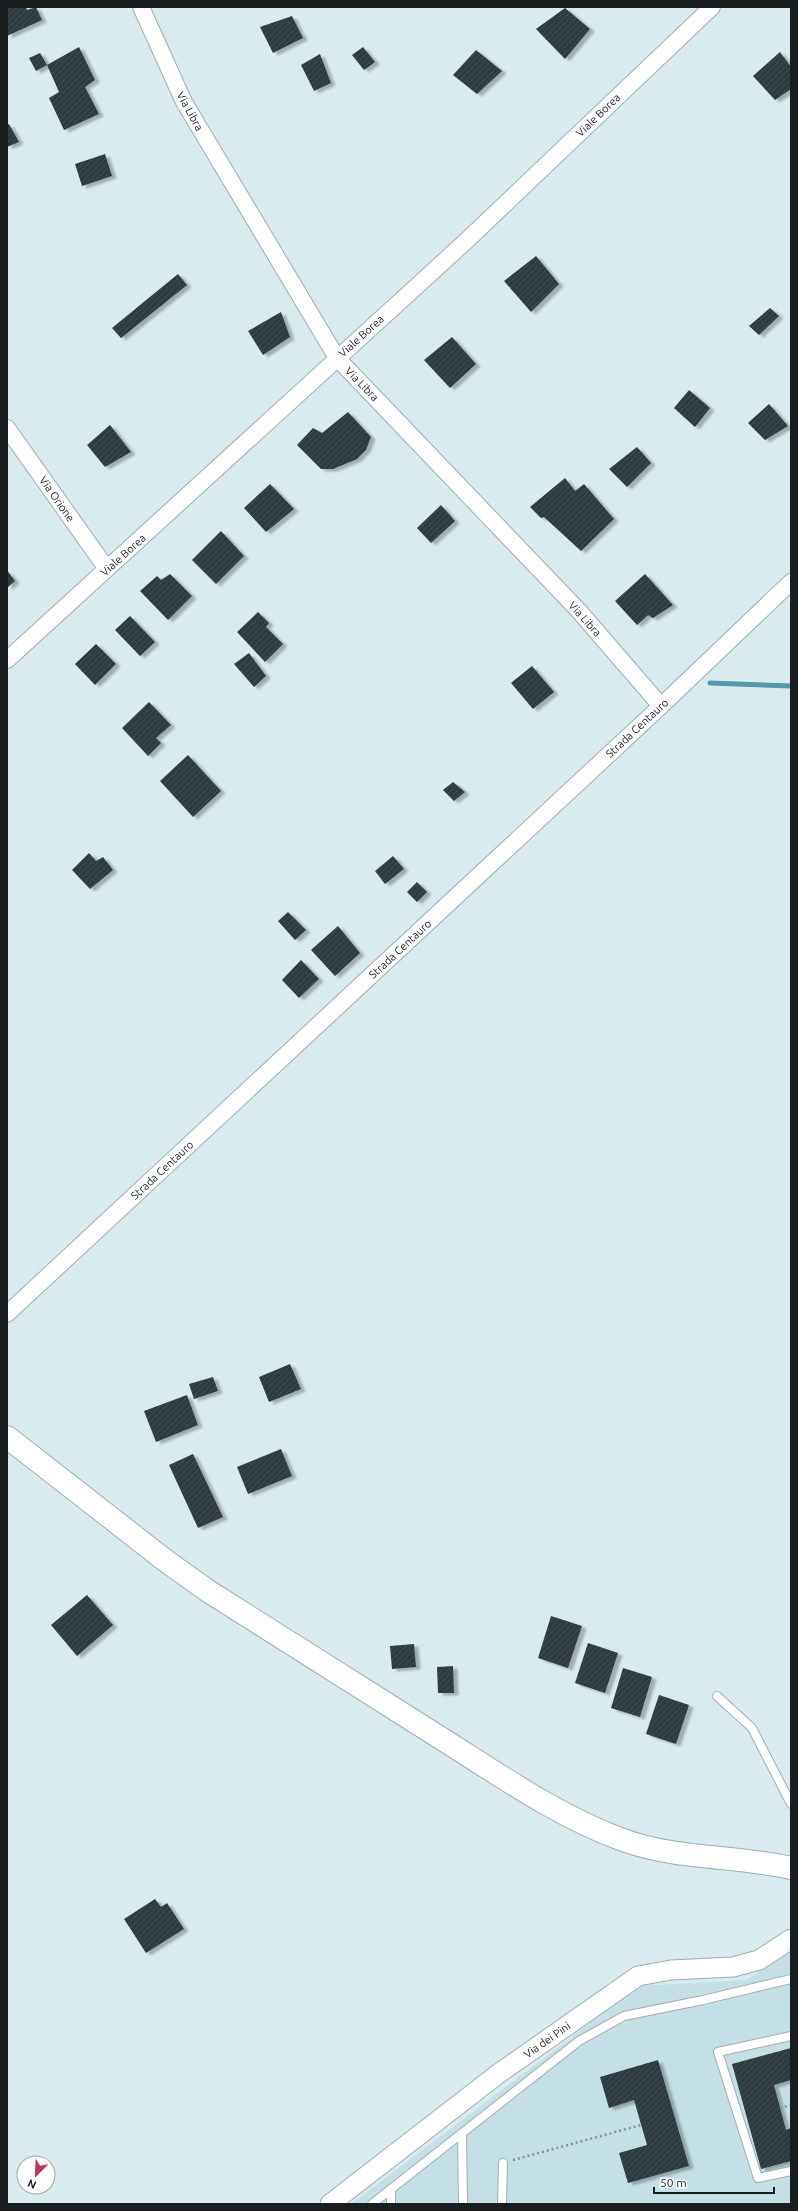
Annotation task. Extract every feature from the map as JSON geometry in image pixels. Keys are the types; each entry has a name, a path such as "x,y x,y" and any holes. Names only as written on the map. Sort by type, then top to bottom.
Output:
{"main road":[{"path":"7,1438 166,1561 208,1591 511,1783 566,1814 623,1840 674,1854 768,1863 791,1868"}],"street":[{"name":"Via Libra","path":"141,7 184,102 337,358 579,611 661,706"},
{"name":"Viale Borea","path":"7,660 464,243 712,7"},
{"name":"Via Orione","path":"7,428 107,569"},
{"name":"Strada Centauro","path":"7,1314 661,706 791,582"},
{"name":"Via dei Pini","path":"330,2204 498,2074 638,1976 670,1970 734,1967 759,1960 791,1939"}],"lane":[{"path":"717,1696 752,1728 791,1804"},
{"path":"372,2204 579,2041 624,2016 703,2000 791,1979"},
{"path":"791,2036 718,2052 758,2178 791,2170"},
{"path":"462,2133 463,2204"},
{"path":"502,2204 503,2163"},
{"path":"391,2189 391,2204"}],"path":[{"path":"780,2108 791,2105"},
{"path":"503,2163 641,2125"}],"shaded area":[{"path":"791,1952 791,2204 351,2204 639,1986 746,1980"}],"building":[{"path":"7,7 26,7 27,10 36,7 42,20 7,36"},
{"path":"565,8 590,29 565,59 536,29"},
{"path":"292,16 303,38 273,53 260,27"},
{"path":"79,47 95,80 85,87 99,114 64,130 49,98 59,92 47,65"},
{"path":"363,47 375,62 364,70 352,55"},
{"path":"476,50 502,71 477,94 453,75"},
{"path":"780,52 791,67 791,89 775,100 753,76"},
{"path":"40,53 47,65 36,71 29,58"},
{"path":"320,54 331,83 314,91 301,65"},
{"path":"9,124 19,142 7,147 7,125"},
{"path":"105,154 112,176 82,186 75,164"},
{"path":"536,256 559,284 531,312 504,281"},
{"path":"178,274 187,285 121,338 112,328"},
{"path":"770,308 779,316 759,335 749,326"},
{"path":"281,312 290,337 263,355 248,331"},
{"path":"452,337 476,364 450,388 424,360"},
{"path":"689,390 710,408 695,427 674,408"},
{"path":"769,404 788,426 765,440 748,423"},
{"path":"348,412 371,437 366,450 357,459 333,469 321,469 297,445 313,428 322,433"},
{"path":"110,425 131,452 105,467 87,445"},
{"path":"637,447 651,463 627,487 609,469"},
{"path":"565,478 575,491 584,484 614,519 581,551 544,517 541,518 530,507"},
{"path":"270,484 294,509 266,532 244,508"},
{"path":"441,505 455,521 431,543 417,528"},
{"path":"221,531 244,556 216,584 192,560"},
{"path":"7,570 15,581 7,588"},
{"path":"170,574 192,596 168,620 140,591 157,576 161,580"},
{"path":"645,574 673,605 653,618 648,615 637,625 615,601"},
{"path":"258,612 269,623 266,627 283,644 265,662 237,632"},
{"path":"130,616 155,642 140,656 115,630"},
{"path":"96,644 116,664 95,685 75,664"},
{"path":"249,653 266,676 254,687 234,664"},
{"path":"532,666 554,692 533,709 511,683"},
{"path":"149,702 171,725 156,738 161,743 148,756 122,728"},
{"path":"188,755 221,791 193,817 160,781"},
{"path":"453,782 465,792 454,801 443,790"},
{"path":"89,853 96,861 103,857 113,870 90,889 72,870"},
{"path":"393,856 404,869 385,884 375,871"},
{"path":"417,882 427,892 417,902 407,892"},
{"path":"288,912 306,930 295,940 278,921"},
{"path":"338,926 360,953 335,976 311,950"},
{"path":"301,960 319,979 299,998 282,980"},
{"path":"290,1364 301,1389 269,1402 259,1377"},
{"path":"213,1377 218,1391 194,1399 189,1384"},
{"path":"187,1395 198,1425 156,1442 144,1411"},
{"path":"281,1449 292,1476 248,1494 237,1467"},
{"path":"193,1454 223,1517 198,1528 169,1465"},
{"path":"87,1595 113,1625 77,1656 51,1625"},
{"path":"551,1616 582,1626 568,1668 538,1658"},
{"path":"588,1643 618,1653 605,1693 575,1683"},
{"path":"414,1644 416,1667 392,1669 390,1646"},
{"path":"453,1666 454,1693 438,1693 437,1667"},
{"path":"623,1668 652,1677 640,1717 611,1708"},
{"path":"659,1695 689,1705 676,1744 646,1734"},
{"path":"155,1899 161,1907 167,1903 184,1929 146,1953 124,1919"},
{"path":"791,2048 791,2080 774,2085 786,2130 791,2128 791,2161 761,2169 732,2064"},
{"path":"658,2060 689,2166 628,2183 619,2153 647,2145 634,2100 609,2108 600,2077"}],"waterway":[{"path":"710,683 791,686"}]}
